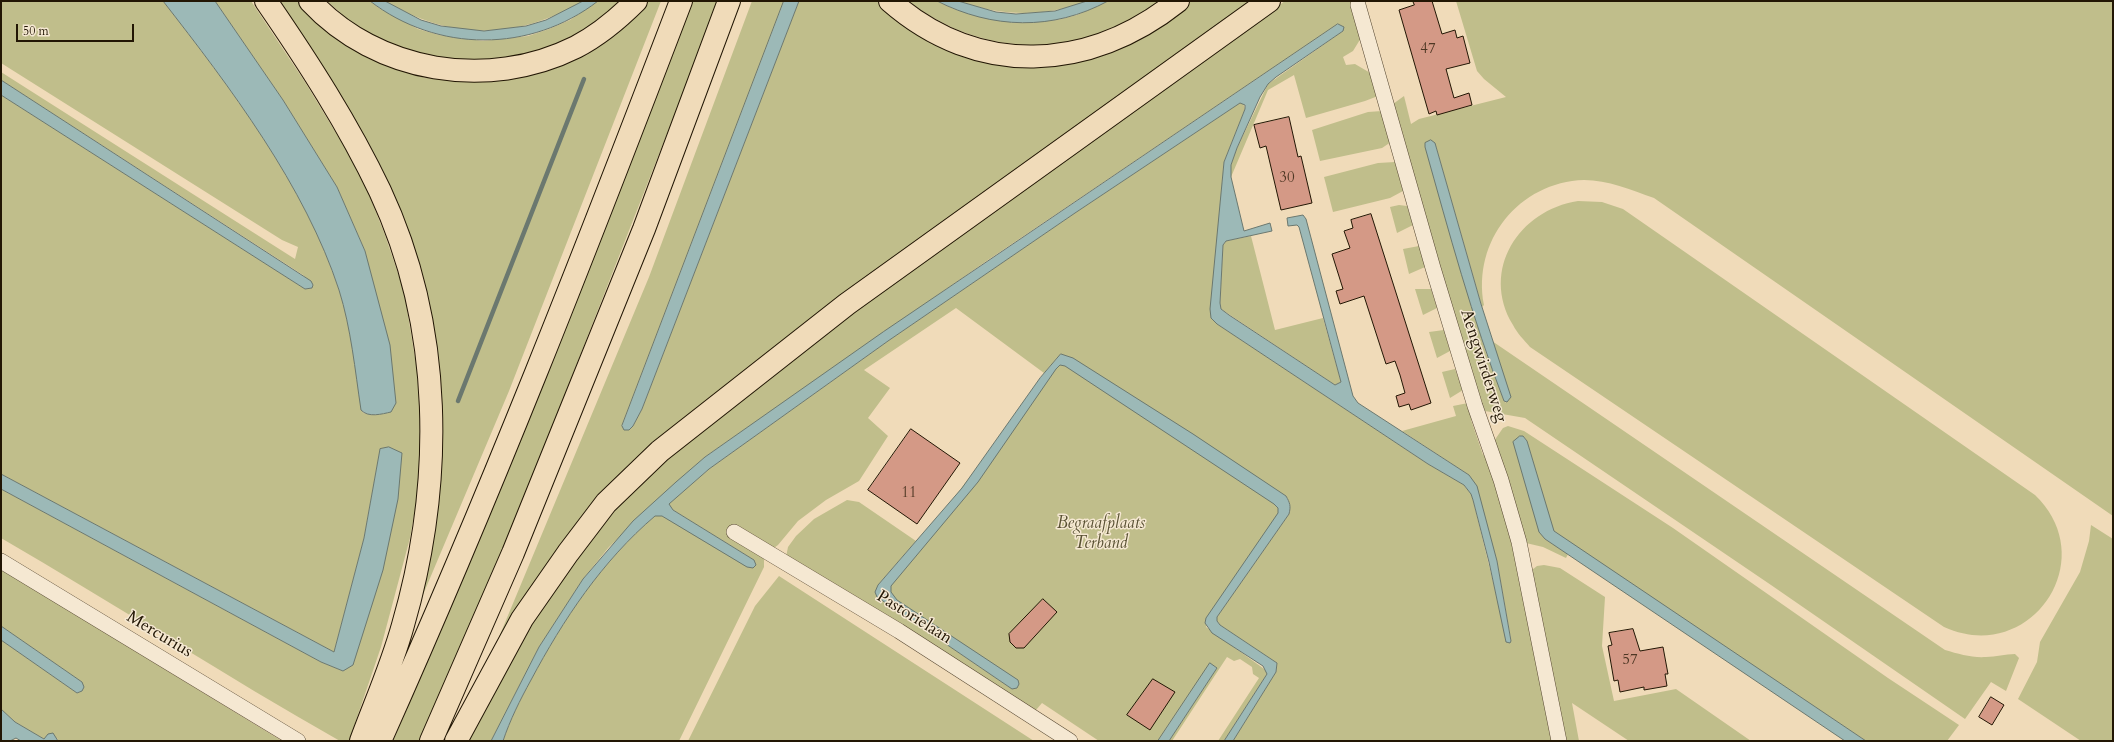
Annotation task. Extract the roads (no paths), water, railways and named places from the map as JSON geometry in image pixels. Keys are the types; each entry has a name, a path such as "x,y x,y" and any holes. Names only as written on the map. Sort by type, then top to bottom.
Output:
{"highway":[{"path":"266,1 330,97 380,192 398,235 412,282 425,344 431,389 433,453 426,518 418,567 403,626 361,741"},
{"path":"310,1 339,27 385,54 412,63 439,69 469,71 495,70 521,66 549,58 576,47 618,19 636,1"},
{"path":"380,741 416,663 475,522 600,212 681,1"},
{"path":"431,741 513,553 635,251 729,1"},
{"path":"890,1 915,21 959,44 987,53 1045,56 1093,46 1126,35 1156,19 1178,1"},
{"path":"456,741 522,619 547,583 606,503 660,451 854,300 1269,1"}],"street":[{"name":"Aengwirderweg","path":"1358,5 1440,291 1511,511 1519,542 1559,741"},
{"name":"Pastorielaan","path":"734,532 899,631 1070,741"},
{"name":"Mercurius","path":"1,561 298,741"}],"water":[{"path":"163,1 215,1 283,100 337,187 365,251 390,345 396,403 391,412 371,415 361,410 347,319 343,304 324,251 307,213 286,176 239,103"},
{"path":"370,1 385,1 421,20 441,26 484,31 526,26 546,20 583,1 598,1 572,18 544,30 514,38 484,40 454,38 424,30 396,18"},
{"path":"784,1 799,1 642,409 633,426 629,430 624,430 622,426"},
{"path":"937,1 958,1 996,12 1016,14 1055,11 1087,1 1108,1 1087,11 1066,18 1044,22 1022,23 979,17"},
{"path":"1338,24 1344,27 1343,31 1268,84 1260,97 1237,148 1231,165 1231,177 1244,231 1270,223 1272,231 1226,241 1223,245 1221,309 1335,385 1341,382 1299,227 1297,225 1288,226 1287,218 1303,215 1306,219 1353,396 1358,403 1469,475 1477,486 1497,561 1511,641 1510,643 1506,642 1489,562 1473,500 1471,494 1464,485 1428,464 1217,324 1211,318 1210,309 1224,162 1245,109 1245,105 1240,103 1075,213 888,341 709,469 669,504 673,510 754,560 756,565 753,568 747,567 662,516 655,516 618,552 585,592 556,635 543,658 519,703 503,741 491,741 539,647 583,579 633,521 705,457 883,332"},
{"path":"1,80 311,281 313,285 312,288 305,289 1,95"},
{"path":"1431,140 1435,143 1481,304 1511,397 1507,402 1504,401 1492,370 1452,243 1425,147 1425,143"},
{"path":"1061,354 1073,358 1193,434 1286,496 1290,507 1289,514 1217,617 1217,621 1220,625 1277,663 1276,672 1233,741 1224,741 1267,674 1263,666 1212,633 1205,623 1206,618 1278,513 1278,508 1065,366 1060,365 1056,369 978,482 891,586 891,592 897,600 1018,680 1019,684 1017,688 1012,689 877,597 875,592 878,585 962,488 1040,378"},
{"path":"1520,436 1523,436 1527,441 1554,531 1866,741 1845,741 1545,539 1539,532 1513,442"},
{"path":"389,447 402,453 398,499 383,570 353,665 343,671 321,662 1,489 1,474 334,652 364,538 380,449"},
{"path":"1,626 82,682 84,687 82,691 77,693 1,640"},
{"path":"1210,663 1217,668 1169,741 1158,741"},
{"path":"1,709 15,722 44,739 48,734 53,733 58,741 21,741 16,738 10,741 1,741"}],"waterway":[{"path":"458,401 584,79"}],"park label":[{"name":"Begraafplaats Terband","path":"1101,534"}]}
